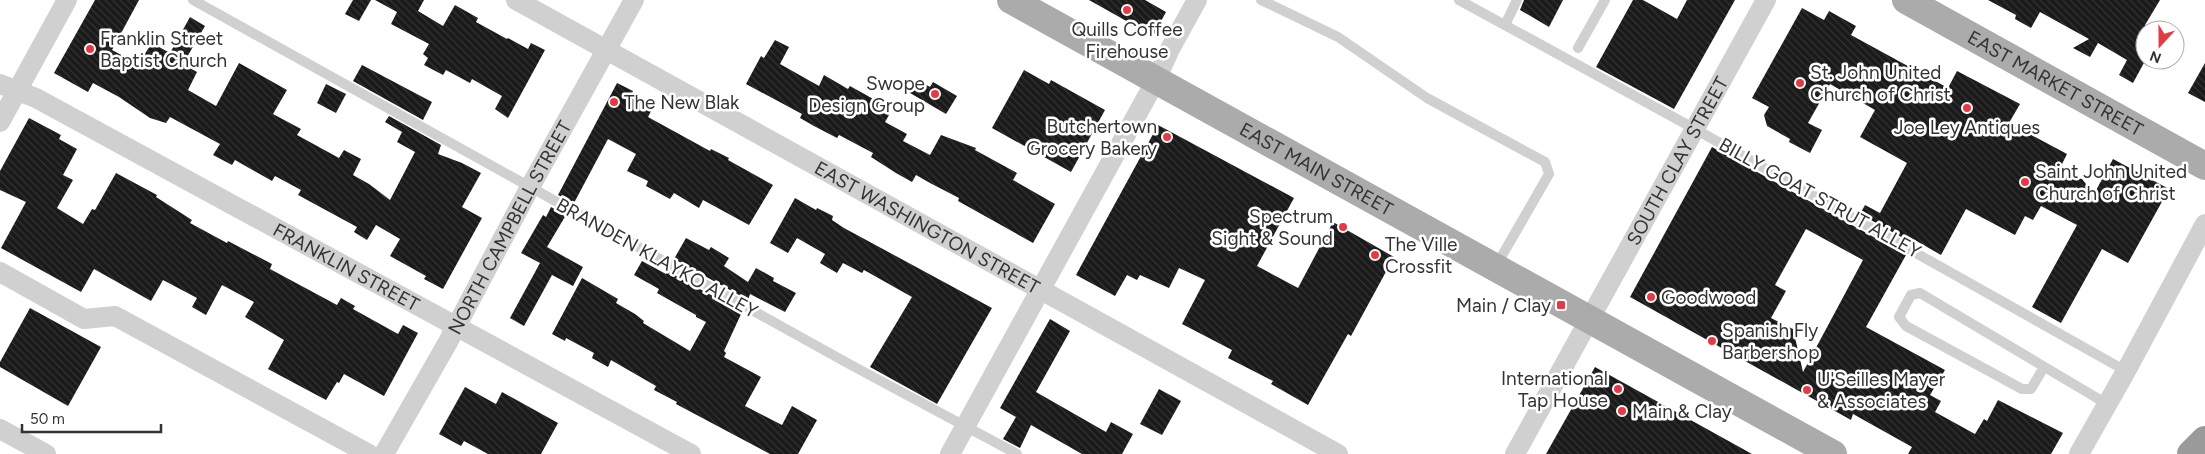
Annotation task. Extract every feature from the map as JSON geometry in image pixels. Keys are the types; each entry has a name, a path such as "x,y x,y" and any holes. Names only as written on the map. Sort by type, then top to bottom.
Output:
{"highway":[{"path":"2191,454 2205,440"}],"main road":[{"name":"EAST MAIN STREET","path":"1010,0 1832,454"},
{"name":"EAST MARKET STREET","path":"1906,0 2205,166"}],"street":[{"path":"0,122 9,87 68,0"},
{"name":"EAST WASHINGTON STREET","path":"516,0 1338,454"},
{"name":"NORTH CAMPBELL STREET","path":"384,454 456,327 530,187 634,0"},
{"path":"950,454 1156,80 1170,49 1197,0"},
{"name":"SOUTH CLAY STREET","path":"1515,454 1766,0"},
{"name":"FRANKLIN STREET","path":"9,87 36,98 691,454"},
{"path":"2079,454 2205,224"},
{"path":"0,272 84,319 114,316 369,454"},
{"path":"0,429 46,454"}],"lane":[{"name":"BRANDEN KLAYKO ALLEY","path":"193,0 1017,454"},
{"path":"1261,0 1338,37 1427,98 1545,162 1549,174 1495,268"},
{"name":"BILLY GOAT STRUT ALLEY","path":"1459,0 1695,129 2126,370"},
{"path":"1505,25 1517,0"},
{"path":"1578,48 1606,0"},
{"path":"2044,367 2030,389 2022,389 1906,326 1899,317 1911,295 1920,293 2107,404"}],"building":[{"path":"95,0 139,0 112,50 138,64 152,43 170,53 190,17 205,26 183,64 197,72 188,90 216,106 239,63 287,90 273,114 301,129 297,135 339,158 344,150 361,159 353,175 369,184 390,200 415,152 397,142 402,132 385,122 389,116 441,145 438,154 481,173 462,207 482,218 443,289 424,279 426,276 390,256 400,239 376,225 367,240 354,232 357,227 298,195 301,190 275,176 272,181 235,160 232,165 213,155 220,144 170,117 166,123 150,118 119,97 93,83 88,92 54,73"},
{"path":"353,0 371,0 359,21 345,14"},
{"path":"375,0 424,0 418,11 443,26 455,5 478,18 476,22 507,39 528,49 531,43 545,50 508,118 495,109 502,96 472,79 470,83 446,70 443,75 424,65 428,58 423,54 429,44 391,24 397,12"},
{"path":"1089,0 1145,0 1166,12 1153,36"},
{"path":"1524,0 1563,0 1549,27 1520,10"},
{"path":"1633,0 1643,0 1677,19 1687,0 1735,0 1674,109 1596,67"},
{"path":"1988,0 2160,0 2148,20 2135,20 2135,70 2140,70 2133,83 2119,75 2127,60 2098,43 2090,57 2073,48 2089,39 2040,12 2031,28 2015,19 2016,15"},
{"path":"1802,8 1824,20 1829,11 1856,26 1851,35 1948,88 1957,71 2020,104 2009,123 2067,154 2057,174 2082,179 2094,194 2113,159 2169,189 2128,263 2102,249 2061,323 2032,307 2077,225 2041,206 2033,220 2025,216 2015,235 1966,209 1941,255 1913,239 1912,243 1860,214 1865,205 1880,213 1907,163 1860,137 1875,110 1830,84 1808,123 1822,130 1810,153 1789,142 1790,139 1767,126 1764,115 1769,107 1752,98"},
{"path":"775,40 789,47 780,64 819,86 824,75 848,89 850,86 884,105 880,112 889,115 885,122 907,134 903,141 930,155 941,135 976,148 975,150 1017,173 1013,180 1055,204 1033,243 958,201 959,198 916,175 912,182 871,157 873,153 839,135 837,138 814,126 800,118 802,114 746,84 761,56 764,58"},
{"path":"2205,63 2205,102 2188,93"},
{"path":"362,65 432,102 423,120 353,81"},
{"path":"1024,70 1049,84 1051,80 1105,110 1071,172 992,128"},
{"path":"918,80 930,87 933,82 957,96 946,114 910,93"},
{"path":"617,83 633,91 631,96 653,107 648,117 710,151 711,149 729,158 728,160 773,185 749,225 703,200 699,208 674,193 670,199 646,186 648,181 627,171 636,154 608,139 574,203 558,195"},
{"path":"326,84 346,94 336,113 317,103"},
{"path":"29,118 61,135 59,139 77,149 63,175 73,180 57,208 83,224 92,209 95,210 116,173 157,195 156,197 192,220 190,223 272,264 270,269 337,305 341,298 355,306 353,309 398,334 403,325 418,333 384,396 344,374 326,400 268,369 284,340 245,317 254,302 222,285 206,315 192,307 197,298 163,280 151,301 94,269 81,292 1,248 26,202 0,190 0,171"},
{"path":"1158,125 1294,198 1257,266 1298,288 1333,222 1394,257 1351,336 1348,334 1308,405 1271,384 1273,381 1228,358 1232,350 1182,324 1205,280 1179,268 1169,288 1140,275 1137,280 1127,275 1115,296 1076,275"},
{"path":"1712,147 1906,255 1866,327 1945,370 1930,395 1941,401 1935,412 1975,434 1984,419 1987,421 1998,400 2063,433 2051,454 1908,454 1912,447 1853,414 1851,420 1630,297","holes":["1806,229 1863,260 1803,372 1793,329 1771,318 1786,291 1775,285"]},
{"path":"795,198 816,210 817,208 833,216 832,220 844,228 992,308 937,404 870,367 912,297 864,270 862,273 843,263 837,273 820,263 825,254 797,238 788,253 770,243"},
{"path":"551,207 566,215 547,247 583,267 573,286 552,275 524,326 510,318 540,263 521,253 543,215 546,217"},
{"path":"686,238 709,250 711,247 729,258 724,266 748,282 756,268 774,278 773,281 796,293 785,312 750,294 748,300 674,259"},
{"path":"642,261 666,274 667,271 742,312 724,351 726,353 724,357 761,377 745,406 782,425 792,406 817,420 798,454 770,454 676,404 677,402 654,390 656,386 611,360 608,367 592,358 594,353 566,338 565,341 552,334 582,278 618,299 616,303 635,314 644,321 643,323 690,351 706,322 657,293 659,289 634,275"},
{"path":"30,308 101,347 68,406 0,367 0,362"},
{"path":"1050,319 1070,331 1036,392 1106,432 1111,422 1133,434 1122,454 1082,454 1031,425 1020,448 1003,439 1016,417 1000,408"},
{"name":"Main & Clay","path":"1595,367 1752,454 1546,454"},
{"path":"465,387 496,404 502,392 558,423 541,454 488,454 464,441 461,446 439,434"},
{"path":"1159,389 1181,401 1162,435 1140,424"}],"place":[{"name":"Quills Coffee Firehouse","path":"1127,10"},
{"name":"Franklin Street Baptist Church","path":"90,49"},
{"name":"St. John United Church of Christ","path":"1800,83"},
{"name":"Swope Design Group","path":"935,94"},
{"name":"The New Blak","path":"614,102"},
{"name":"Joe Ley Antiques","path":"1967,108"},
{"name":"Butchertown Grocery Bakery","path":"1167,137"},
{"name":"Saint John United Church of Christ","path":"2025,182"},
{"name":"Spectrum Sight & Sound","path":"1343,227"},
{"name":"The Ville Crossfit","path":"1375,255"},
{"name":"Goodwood","path":"1651,297"},
{"name":"Main / Clay","path":"1561,305"},
{"name":"Spanish Fly Barbershop","path":"1712,341"},
{"name":"International Tap House","path":"1618,389"},
{"name":"U'Seilles Mayer & Associates","path":"1807,390"},
{"name":"Main & Clay","path":"1622,411"}]}
